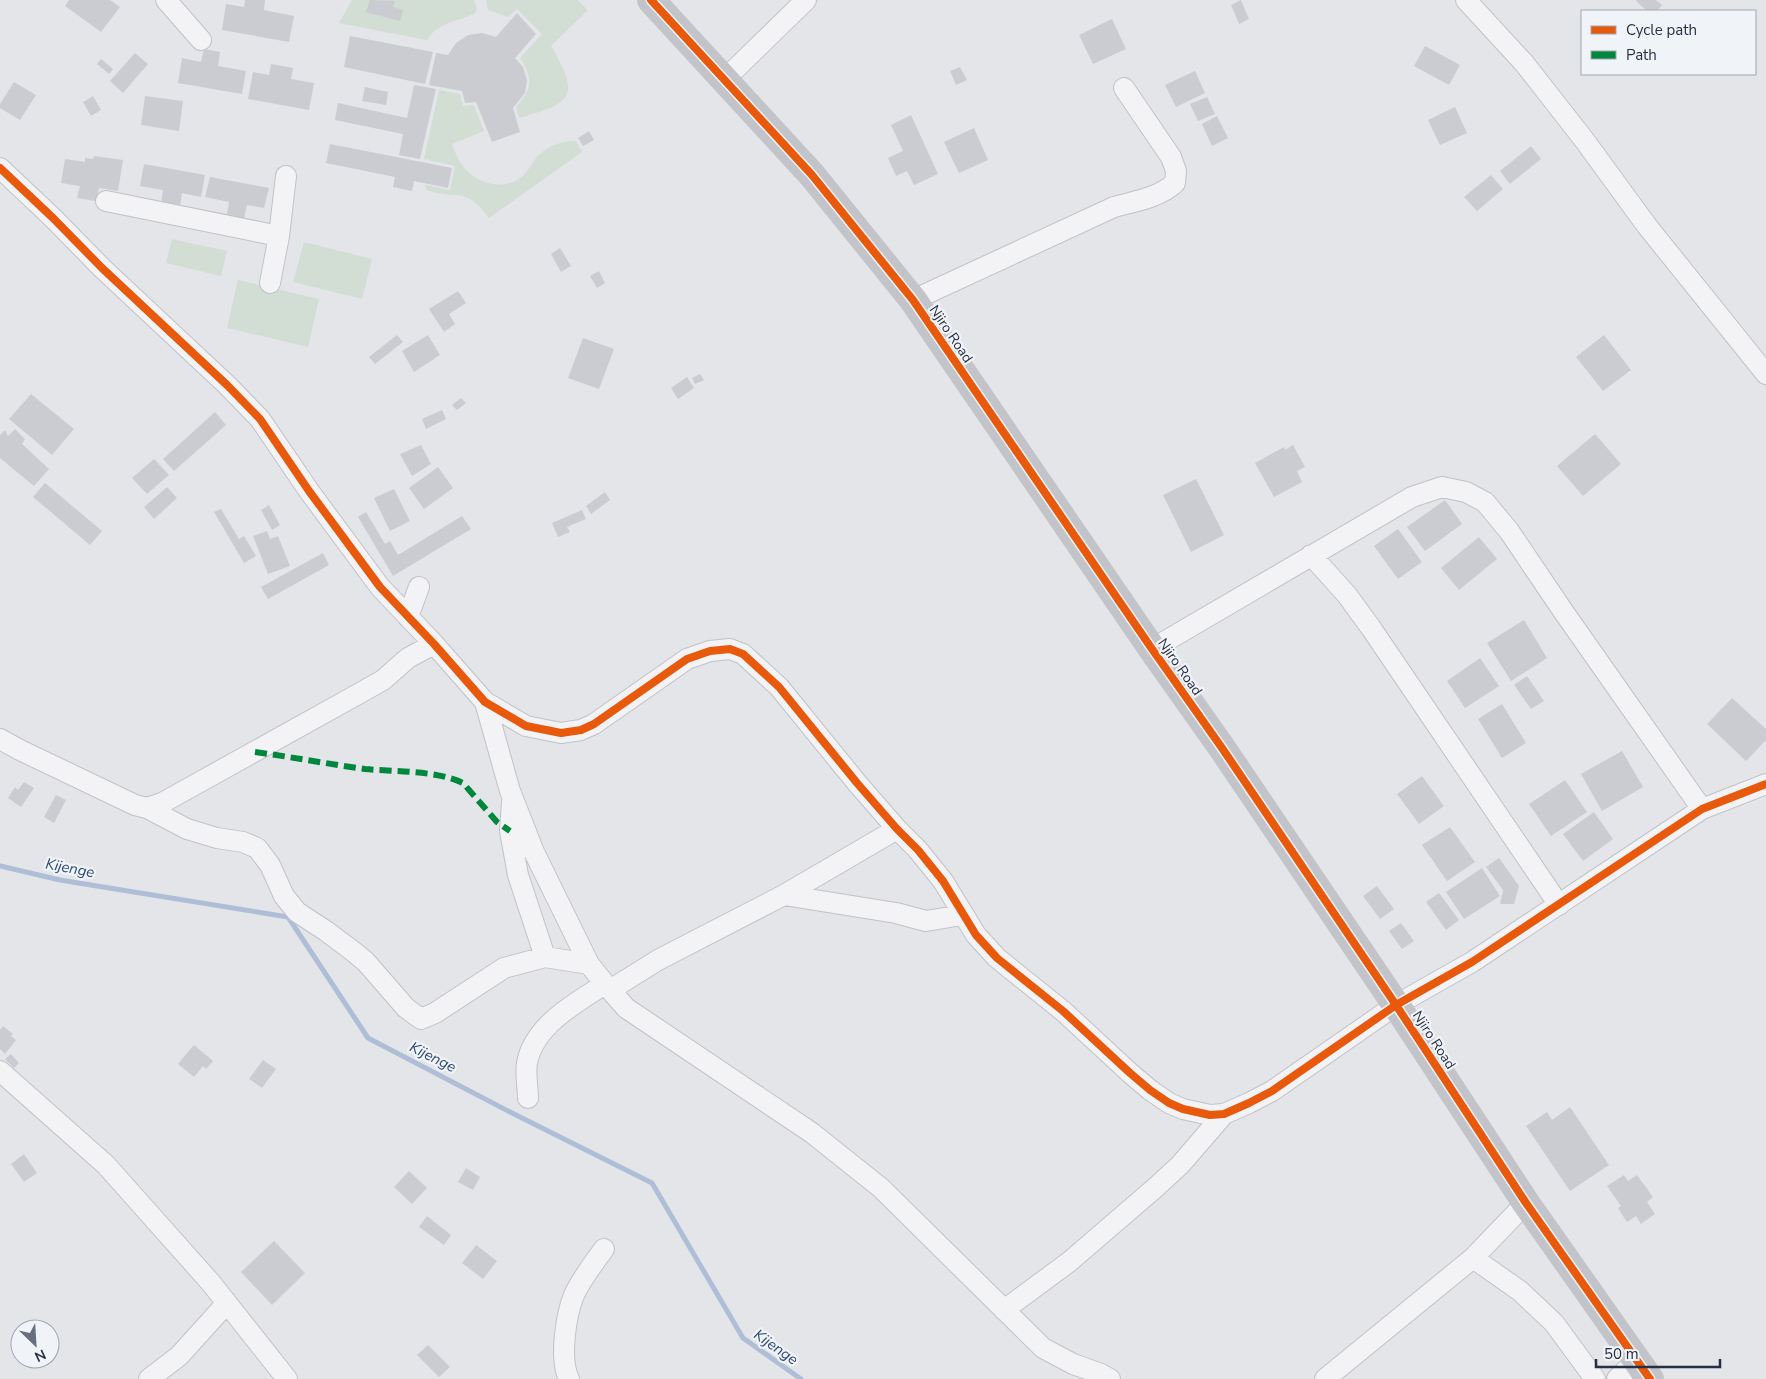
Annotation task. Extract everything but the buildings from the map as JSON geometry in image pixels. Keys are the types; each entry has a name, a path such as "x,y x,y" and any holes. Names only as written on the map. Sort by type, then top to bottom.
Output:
{"street":[{"path":"166,0 200,40"},
{"name":"Njiro Road","path":"651,0 812,174 913,300 1222,748 1396,1005 1526,1203 1643,1370"},
{"path":"725,79 806,0"},
{"path":"1466,0 1524,63 1585,140 1647,226 1766,374"},
{"path":"913,300 1114,207 1142,200 1166,191 1175,183 1176,171 1171,157 1124,88"},
{"path":"0,168 102,268 227,385 260,419 309,491 380,587 485,702 526,726 560,733 581,730 594,724 687,659 710,651 730,648 743,654 778,686 857,783 918,850 943,881 962,915 976,935 997,958 1063,1011 1130,1074 1169,1103 1182,1109 1210,1114 1224,1114 1272,1091 1396,1005 1472,962 1702,809 1766,784"},
{"path":"270,283 286,176"},
{"path":"106,202 278,236"},
{"path":"1152,649 1412,497 1442,487 1466,492 1485,502 1510,531 1702,809"},
{"path":"1311,555 1347,595 1371,628 1559,905"},
{"path":"408,617 419,587"},
{"path":"147,808 162,803 383,680 408,658 434,644"},
{"path":"485,702 512,797 534,852 589,964 626,1008 812,1132 881,1188 1043,1348 1073,1364 1110,1379"},
{"path":"0,739 134,805 147,808 187,828 216,838 243,842 256,848 270,865 284,896 297,912 326,931 366,962 406,1008 421,1019 434,1013 504,968 545,957 589,964"},
{"path":"512,797 510,831 518,875 545,957"},
{"path":"528,1098 527,1064 533,1044 546,1028 570,1007 784,895 897,828"},
{"path":"784,895 886,911 926,921 962,915"},
{"path":"0,1071 106,1165 211,1283 287,1379"},
{"path":"1004,1310 1069,1262 1155,1188 1180,1165 1224,1114"},
{"path":"1325,1379 1473,1258 1526,1203"},
{"path":"569,1379 563,1351 574,1297 582,1280 604,1249"},
{"path":"1473,1258 1520,1291 1554,1323 1595,1379"},
{"path":"149,1379 179,1356 226,1304"},
{"path":"1617,1379 1643,1370"}],"shaded area":[{"path":"352,0 474,0 477,9 474,14 442,26 431,34 427,40 339,23"},
{"path":"486,0 577,0 588,10 551,46 564,70 568,86 567,93 557,104 519,118 516,107 525,95 529,84 528,72 520,58 542,34 517,9 508,17 488,10"},
{"path":"439,90 460,94 463,106 474,105 484,131 452,144 462,165 474,177 486,183 499,185 518,179 544,151 561,143 576,141 582,152 489,218 474,201 461,196 427,190 425,185 450,190 455,166 424,159"},
{"path":"172,239 227,251 221,276 166,263"},
{"path":"304,242 372,259 362,299 293,282"},
{"path":"238,280 319,299 308,347 227,328"}],"waterway":[{"name":"Kijenge","path":"0,866 60,880 288,917 368,1038 652,1183 743,1338 801,1379"}],"marked path":[{"path":"255,752 365,769 415,772 452,779 463,783 497,822 510,831"}],"cycle path":[{"path":"651,0 812,175 913,300 1222,748 1396,1005 1526,1203 1650,1379"},
{"path":"0,168 102,268 227,385 260,419 309,491 380,587 485,702 526,726 561,733 581,730 594,724 687,659 710,651 730,649 743,654 779,687 857,783 918,850 943,881 976,935 997,958 1063,1011 1150,1090 1169,1103 1183,1109 1210,1115 1224,1114 1272,1091 1396,1005 1472,962 1702,809 1766,784"}]}
